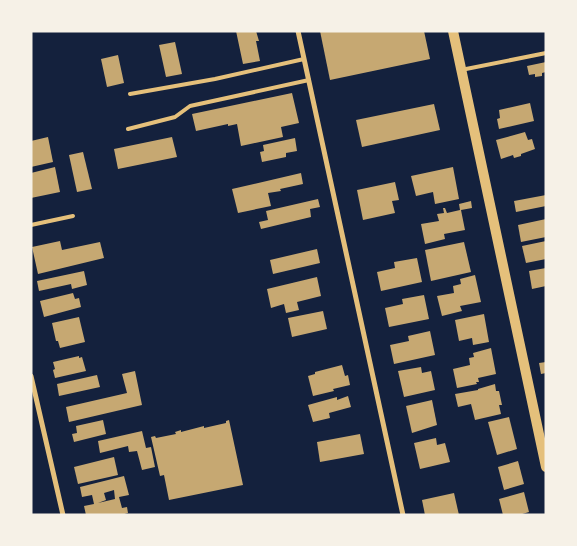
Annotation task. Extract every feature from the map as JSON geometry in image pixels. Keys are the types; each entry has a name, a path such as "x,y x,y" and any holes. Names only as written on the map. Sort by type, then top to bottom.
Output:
{"main road":[{"path":"453,31 546,467"}],"street":[{"path":"298,31 404,515"},
{"path":"31,376 63,515"}],"lane":[{"path":"462,70 546,53"},
{"path":"130,94 215,79 304,59"},
{"path":"128,129 174,117 190,106 309,80"},
{"path":"31,225 73,216"}],"building":[{"path":"236,31 256,31 259,41 256,41 260,61 243,64"},
{"path":"320,31 424,31 430,59 330,80"},
{"path":"175,42 182,74 166,77 159,45"},
{"path":"118,55 124,83 107,87 101,59"},
{"path":"546,62 546,72 542,73 542,76 535,77 535,74 529,75 527,66"},
{"path":"292,93 299,123 281,127 283,137 241,146 237,124 228,126 228,124 196,131 192,114"},
{"path":"530,103 534,121 499,129 497,119 500,118 499,110"},
{"path":"434,104 440,130 362,147 356,120"},
{"path":"525,132 528,140 532,139 535,149 521,154 521,156 514,158 513,155 501,159 496,140"},
{"path":"48,137 53,162 31,167 31,141"},
{"path":"172,137 177,157 118,169 114,149"},
{"path":"295,138 297,151 286,153 286,157 262,162 260,152 264,151 263,145"},
{"path":"83,152 92,189 77,192 69,155"},
{"path":"55,167 60,192 31,198 31,173"},
{"path":"453,167 459,199 435,204 433,192 416,196 411,176"},
{"path":"301,173 303,184 268,193 271,206 238,213 232,189"},
{"path":"395,182 399,200 392,201 395,213 363,220 357,190"},
{"path":"546,195 546,206 516,212 514,201"},
{"path":"318,199 320,207 310,209 311,217 261,229 259,222 268,220 266,211"},
{"path":"471,201 472,208 461,210 465,230 444,234 445,239 425,244 421,224 439,221 437,214 444,213 443,208 445,208 447,213 460,210 459,204"},
{"path":"546,219 546,237 521,242 518,225"},
{"path":"60,241 62,250 100,242 104,258 38,274 32,247"},
{"path":"546,241 546,259 526,263 522,246"},
{"path":"464,242 471,272 431,281 425,250"},
{"path":"317,249 320,263 273,274 270,260"},
{"path":"417,258 422,282 381,291 377,272 395,268 394,262"},
{"path":"546,268 546,286 532,289 529,271"},
{"path":"84,271 87,285 72,289 71,284 39,291 37,281"},
{"path":"475,275 481,302 460,306 462,311 442,316 437,296 454,293 453,286 461,284 460,279"},
{"path":"317,277 321,296 297,302 299,310 286,313 284,304 271,308 267,289"},
{"path":"73,293 75,299 79,298 81,307 44,317 40,301"},
{"path":"424,295 429,319 389,327 385,308 403,304 402,299"},
{"path":"323,311 327,329 292,337 288,318"},
{"path":"484,314 489,342 473,345 472,338 459,341 455,320"},
{"path":"79,317 85,342 60,348 58,341 56,341 52,323"},
{"path":"430,331 435,355 394,364 390,345 409,341 408,336"},
{"path":"491,348 496,374 478,378 479,382 476,382 477,384 457,388 453,369 470,365 469,358 474,357 473,353"},
{"path":"79,356 79,358 82,357 86,371 55,378 53,362"},
{"path":"546,362 546,373 541,374 539,363"},
{"path":"342,365 345,376 348,375 350,385 313,396 308,376 315,374 315,372"},
{"path":"421,367 422,373 431,371 435,390 404,397 398,371"},
{"path":"135,371 142,405 69,422 66,407 127,393 122,374"},
{"path":"97,375 100,387 59,396 57,384"},
{"path":"495,384 496,391 499,391 502,405 499,405 501,414 475,420 471,404 458,407 455,394 478,390"},
{"path":"348,396 351,407 329,413 330,418 313,422 308,405"},
{"path":"432,400 437,425 412,433 406,406"},
{"path":"509,417 517,449 497,455 488,422"},
{"path":"103,420 106,434 74,442 72,434 77,433 76,426"},
{"path":"229,420 243,485 169,500 164,475 160,476 151,437 155,436 156,438 176,434 175,432 181,430 181,432 204,426 204,428 226,423"},
{"path":"142,431 146,448 151,447 155,467 142,470 137,451 129,452 128,446 100,453 98,441"},
{"path":"360,434 364,454 320,462 317,442"},
{"path":"436,438 437,445 445,443 450,462 420,469 414,443"},
{"path":"114,457 118,475 78,484 74,467"},
{"path":"518,461 524,484 504,490 498,467"},
{"path":"124,476 129,495 119,497 122,508 127,507 128,513 121,515 86,515 84,506 94,504 92,495 82,497 80,487","holes":["114,490 115,499 98,503 106,500 104,493"]},
{"path":"524,492 529,512 519,515 503,515 499,499"},
{"path":"454,493 459,515 425,515 422,500"}]}
